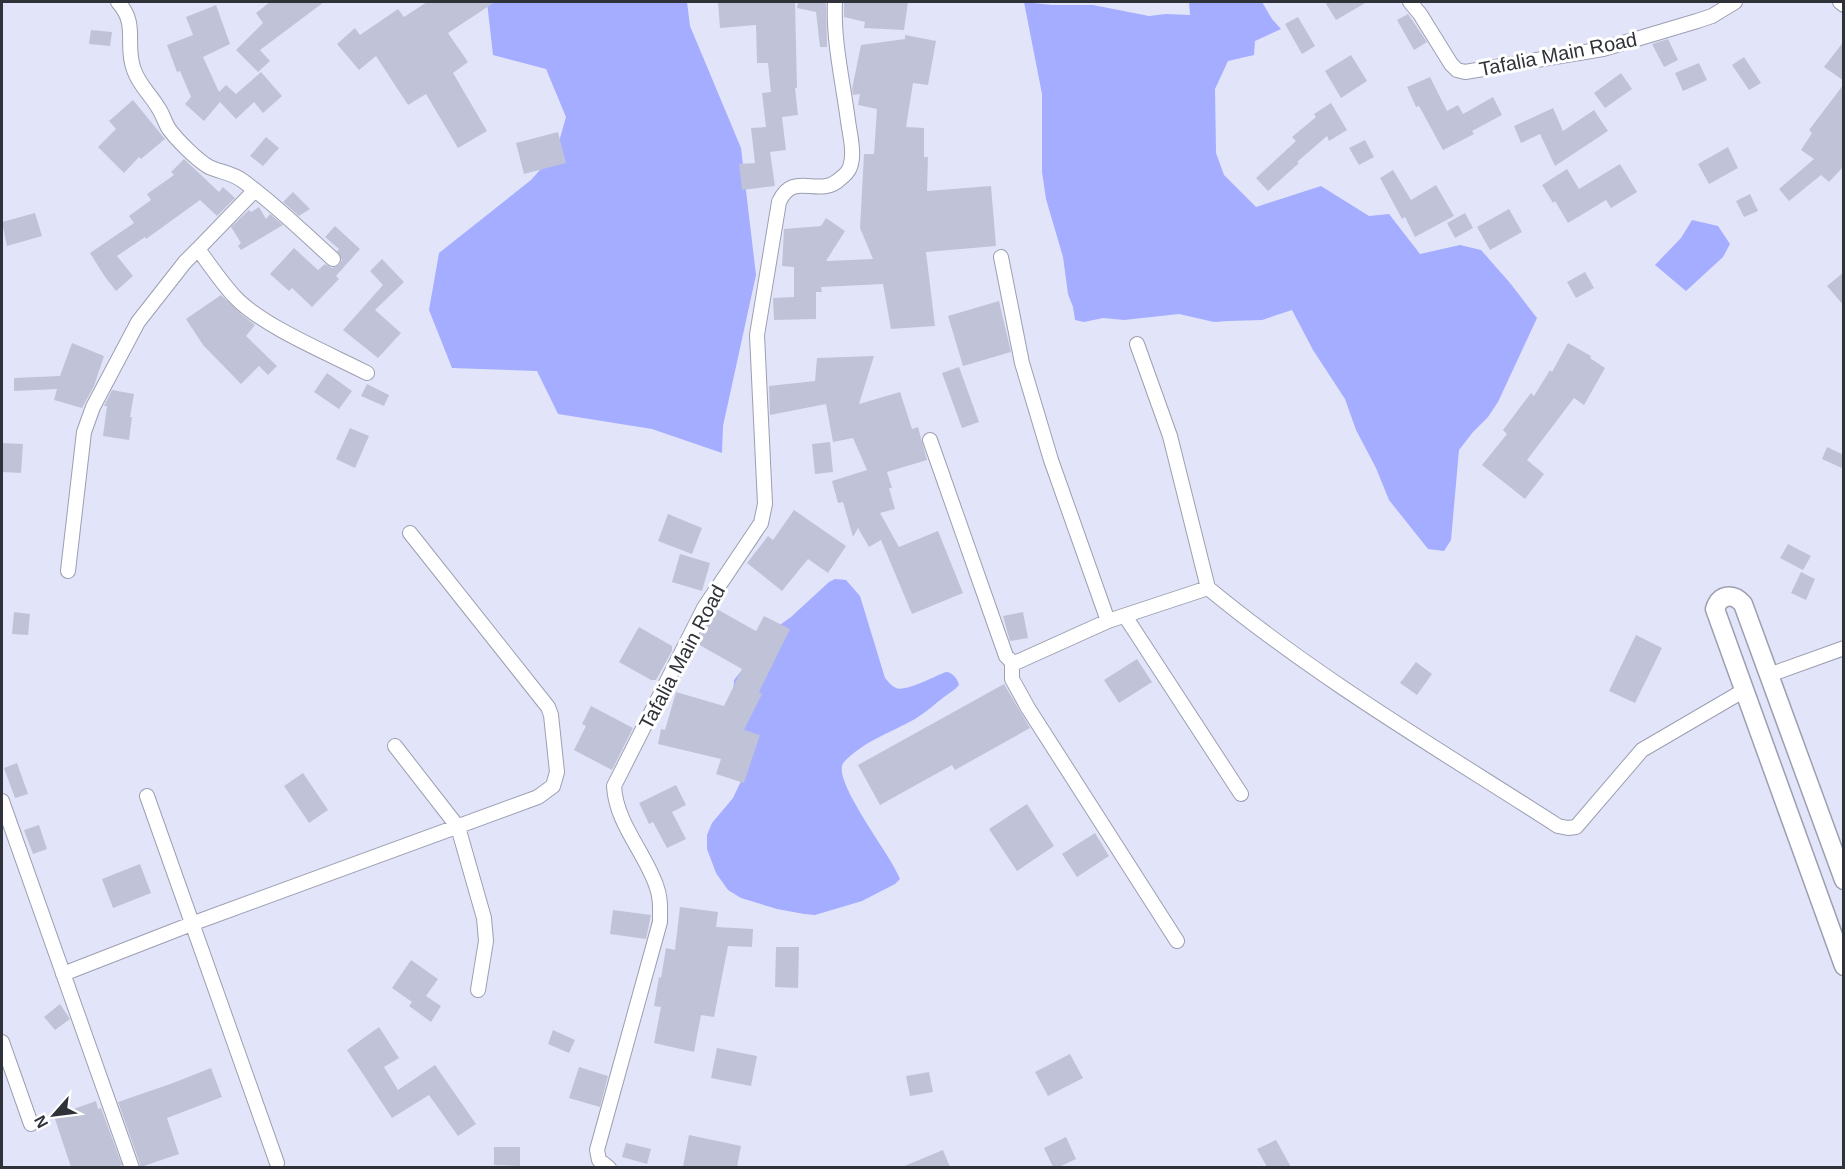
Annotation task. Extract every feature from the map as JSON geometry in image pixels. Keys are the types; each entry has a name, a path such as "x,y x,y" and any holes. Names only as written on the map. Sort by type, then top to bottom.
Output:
{"street":[{"path":"118,2 126,11 129,19 131,30 129,52 134,71 170,130 201,161 210,167 240,178 333,258"},
{"name":"Tafalia Main Road","path":"609,1167 598,1160 597,1150 660,922 661,902 656,884 621,816 615,801 614,786 704,608 761,523 765,504 757,335 779,202 784,190 795,184 829,187 841,179 850,168 852,149 837,41 835,2"},
{"name":"Tafalia Main Road","path":"1410,2 1451,64 1457,70 1465,72 1603,49 1712,16 1735,2"},
{"path":"1840,2 1844,5"},
{"path":"68,571 84,432 93,407 138,322 185,262 255,190"},
{"path":"198,249 236,298 252,310 273,325 367,374"},
{"path":"1001,257 1022,363 1051,460 1108,621"},
{"path":"1137,344 1170,436 1208,588 1255,626 1368,704 1558,826 1576,827 1642,750 1743,691"},
{"path":"930,440 1006,656 1012,662 1012,679 1028,708 1178,941"},
{"path":"63,974 194,923 538,797 553,786 557,772 548,707 410,533"},
{"path":"1012,662 1017,662 1108,621 1208,588"},
{"path":"1844,880 1743,604 1737,597 1723,598 1717,603 1715,609 1844,966"},
{"path":"1125,616 1241,794"},
{"path":"1769,675 1844,648"},
{"path":"395,746 458,827 484,918 486,941 478,990"},
{"path":"147,796 278,1163"},
{"path":"2,801 132,1167"},
{"path":"2,1042 31,1124"}],"water":[{"path":"487,2 687,2 690,26 741,148 756,275 723,426 722,453 652,429 558,414 537,371 452,368 429,310 439,253 531,180 556,152 566,117 546,69 493,55"},
{"path":"1024,2 1093,5 1149,16 1190,15 1189,2 1262,2 1281,29 1255,41 1254,55 1228,61 1215,89 1216,153 1224,175 1256,207 1321,186 1369,216 1389,214 1420,254 1460,245 1481,250 1537,318 1498,402 1459,450 1451,540 1444,551 1428,549 1389,500 1376,468 1356,430 1345,399 1313,350 1292,310 1262,320 1214,322 1179,314 1124,320 1103,318 1084,322 1075,320 1068,294 1063,257 1046,199 1042,172 1042,94"},
{"path":"1692,220 1718,226 1730,244 1723,257 1686,291 1655,265 1681,238"},
{"path":"835,579 846,580 860,596 885,678 893,686 906,688 946,672 954,676 959,685 919,717 869,743 844,762 842,771 845,784 900,879 895,884 862,901 815,915 777,909 741,898 728,890 716,873 707,849 707,835 712,823 733,798 744,775 733,695 734,680 777,627"}],"building":[{"path":"270,2 324,2 260,50 270,61 258,72 236,50 263,23 256,13"},
{"path":"427,2 495,2 448,33 468,62 453,73 487,131 458,148 426,94 408,105 376,56 359,70 337,44 355,28 360,35 398,9 404,17"},
{"path":"718,2 795,2 797,88 795,88 798,115 782,117 786,150 770,152 775,186 742,190 739,164 755,163 751,128 766,127 762,93 771,92 768,63 757,63 756,25 720,28"},
{"path":"798,2 826,2 827,47 820,47 816,12 797,8"},
{"path":"844,2 908,2 904,30 864,28 865,22 844,17"},
{"path":"1325,2 1367,2 1336,20"},
{"path":"216,5 230,44 203,57 219,92 226,85 236,94 261,72 282,96 263,113 254,102 236,119 220,102 204,121 185,104 191,97 180,71 177,72 167,45 193,35 186,17"},
{"path":"1408,14 1427,42 1414,50 1397,20"},
{"path":"1298,17 1315,46 1302,54 1285,24"},
{"path":"91,30 112,32 110,46 89,44"},
{"path":"905,35 936,41 928,85 913,83 906,127 924,128 924,157 928,157 927,191 991,186 996,246 926,252 935,326 891,329 883,284 821,287 822,292 816,292 816,319 774,320 773,298 794,297 794,267 782,266 784,229 821,226 826,218 845,231 826,261 873,259 860,228 864,154 874,154 877,109 858,105 860,94 853,95 852,89 861,45 905,39"},
{"path":"1668,39 1678,60 1664,67 1652,44"},
{"path":"1844,41 1844,81 1824,67"},
{"path":"1351,55 1367,81 1341,98 1325,71"},
{"path":"1744,57 1761,83 1749,90 1732,65"},
{"path":"1699,63 1707,80 1683,91 1675,73"},
{"path":"1621,73 1632,89 1605,108 1594,93"},
{"path":"1430,77 1447,111 1458,105 1463,114 1493,97 1502,115 1472,131 1474,134 1443,150 1419,106 1416,107 1407,87"},
{"path":"1844,84 1844,166 1829,182 1821,175 1789,201 1779,189 1814,159 1801,150 1812,133 1809,130"},
{"path":"133,100 165,139 141,159 139,157 124,173 98,147 116,129 109,121"},
{"path":"1331,103 1347,130 1329,141 1327,136 1268,191 1256,178 1296,141 1292,137 1316,117 1314,114"},
{"path":"1553,108 1563,131 1594,110 1608,131 1555,166 1540,134 1521,143 1514,126"},
{"path":"558,132 566,163 524,174 516,143"},
{"path":"266,137 279,148 263,166 250,156"},
{"path":"1365,140 1374,157 1359,165 1349,148"},
{"path":"1728,147 1738,168 1709,184 1698,164"},
{"path":"184,159 219,192 223,187 235,198 217,216 200,200 146,239 145,237 117,256 133,276 116,291 90,253 134,223 129,216 151,200 147,194 174,175 171,172"},
{"path":"1620,164 1637,192 1611,208 1606,200 1568,223 1542,185 1567,169 1579,189"},
{"path":"1393,170 1411,200 1436,185 1454,216 1415,237 1405,217 1402,219 1380,178"},
{"path":"293,192 310,209 299,216 283,202"},
{"path":"1750,194 1758,211 1744,217 1736,201"},
{"path":"259,207 266,219 270,214 283,225 241,250 238,246 241,243 231,227 249,210 251,212"},
{"path":"1509,209 1522,232 1490,250 1477,227"},
{"path":"35,213 42,236 7,246 2,222"},
{"path":"1465,213 1473,228 1455,238 1447,223"},
{"path":"335,226 360,249 336,276 339,279 312,307 292,288 289,291 270,274 294,248 318,270 325,264 332,268 339,265 342,260 337,251 339,249 325,237"},
{"path":"382,259 404,282 375,310 401,333 378,358 343,330 383,285 370,271"},
{"path":"1585,272 1594,288 1576,298 1567,282"},
{"path":"1844,272 1844,306 1827,286"},
{"path":"221,295 255,325 246,336 277,366 268,375 259,366 241,384 203,345 186,319"},
{"path":"999,301 1011,352 963,366 948,316"},
{"path":"72,343 104,356 94,386 82,408 54,400 57,389 14,391 14,378 60,376"},
{"path":"1568,343 1591,356 1590,358 1605,368 1584,405 1574,398 1527,460 1544,474 1525,499 1482,465 1507,434 1503,430 1531,393 1534,396 1550,370 1552,372"},
{"path":"874,356 859,404 900,392 912,429 918,427 927,460 887,472 895,509 880,513 899,547 938,531 963,593 912,614 881,540 869,547 858,528 853,537 843,502 838,503 832,481 867,470 853,438 833,442 826,404 770,415 769,386 815,381 817,358"},
{"path":"959,367 979,422 962,428 942,373"},
{"path":"327,373 352,391 339,409 314,392"},
{"path":"367,384 389,395 384,406 361,396"},
{"path":"112,390 134,394 129,440 103,436 107,406 104,406"},
{"path":"350,428 369,436 355,468 336,459"},
{"path":"830,442 833,472 815,474 812,444"},
{"path":"2,443 23,444 21,473 2,472"},
{"path":"1827,447 1844,455 1844,469 1822,459"},
{"path":"794,510 846,546 828,573 808,559 782,591 747,563 768,536 773,540"},
{"path":"668,514 702,528 692,554 658,541"},
{"path":"1788,544 1811,556 1803,570 1780,558"},
{"path":"680,554 710,563 702,591 672,582"},
{"path":"1801,572 1815,579 1806,600 1791,593"},
{"path":"715,608 756,631 764,616 790,629 759,692 762,694 744,730 760,735 744,783 716,774 721,759 658,744 661,729 665,730 676,692 724,706 742,669 696,643"},
{"path":"14,612 30,614 28,635 12,634"},
{"path":"1023,612 1028,638 1010,641 1003,616"},
{"path":"639,627 672,646 672,651 656,680 651,680 619,662"},
{"path":"1636,635 1662,648 1635,703 1609,691"},
{"path":"1137,659 1152,682 1119,703 1104,680"},
{"path":"1416,662 1432,674 1417,695 1400,683"},
{"path":"1004,684 1030,728 955,770 952,765 880,805 858,765"},
{"path":"591,706 633,728 612,770 574,750 586,726 582,724"},
{"path":"17,763 28,794 15,798 4,768"},
{"path":"303,773 328,810 309,823 284,786"},
{"path":"676,785 686,805 672,812 686,839 667,848 653,822 649,824 639,803"},
{"path":"1027,804 1054,846 1017,871 989,829"},
{"path":"39,825 47,849 33,854 24,830"},
{"path":"1095,833 1109,856 1077,877 1062,854"},
{"path":"140,864 151,893 113,908 102,879"},
{"path":"680,907 718,912 716,927 753,929 752,947 728,946 714,1017 701,1015 694,1052 654,1043 661,1007 654,1006 659,977 661,978 666,948 675,950"},
{"path":"613,910 651,915 646,939 610,934"},
{"path":"776,947 799,947 798,988 775,987"},
{"path":"411,960 438,979 426,996 441,1006 431,1022 409,1006 412,1002 392,988"},
{"path":"60,1004 70,1019 55,1030 44,1017"},
{"path":"379,1027 399,1058 384,1067 398,1090 435,1065 476,1124 458,1136 429,1095 392,1118 347,1050"},
{"path":"553,1030 575,1040 569,1053 548,1044"},
{"path":"717,1048 757,1056 751,1086 711,1078"},
{"path":"1070,1054 1083,1078 1048,1096 1035,1072"},
{"path":"579,1067 608,1076 600,1107 569,1098"},
{"path":"211,1068 222,1097 167,1118 179,1154 141,1167 118,1102"},
{"path":"929,1072 933,1092 910,1096 906,1076"},
{"path":"96,1101 98,1109 101,1108 122,1165 71,1167 54,1116"},
{"path":"689,1135 741,1146 737,1167 683,1167"},
{"path":"1066,1137 1076,1159 1059,1167 1053,1167 1044,1148"},
{"path":"1276,1140 1291,1167 1267,1167 1257,1149"},
{"path":"626,1143 651,1149 647,1164 622,1157"},
{"path":"494,1147 520,1147 520,1166 494,1165"},
{"path":"943,1150 950,1167 902,1167"}]}
